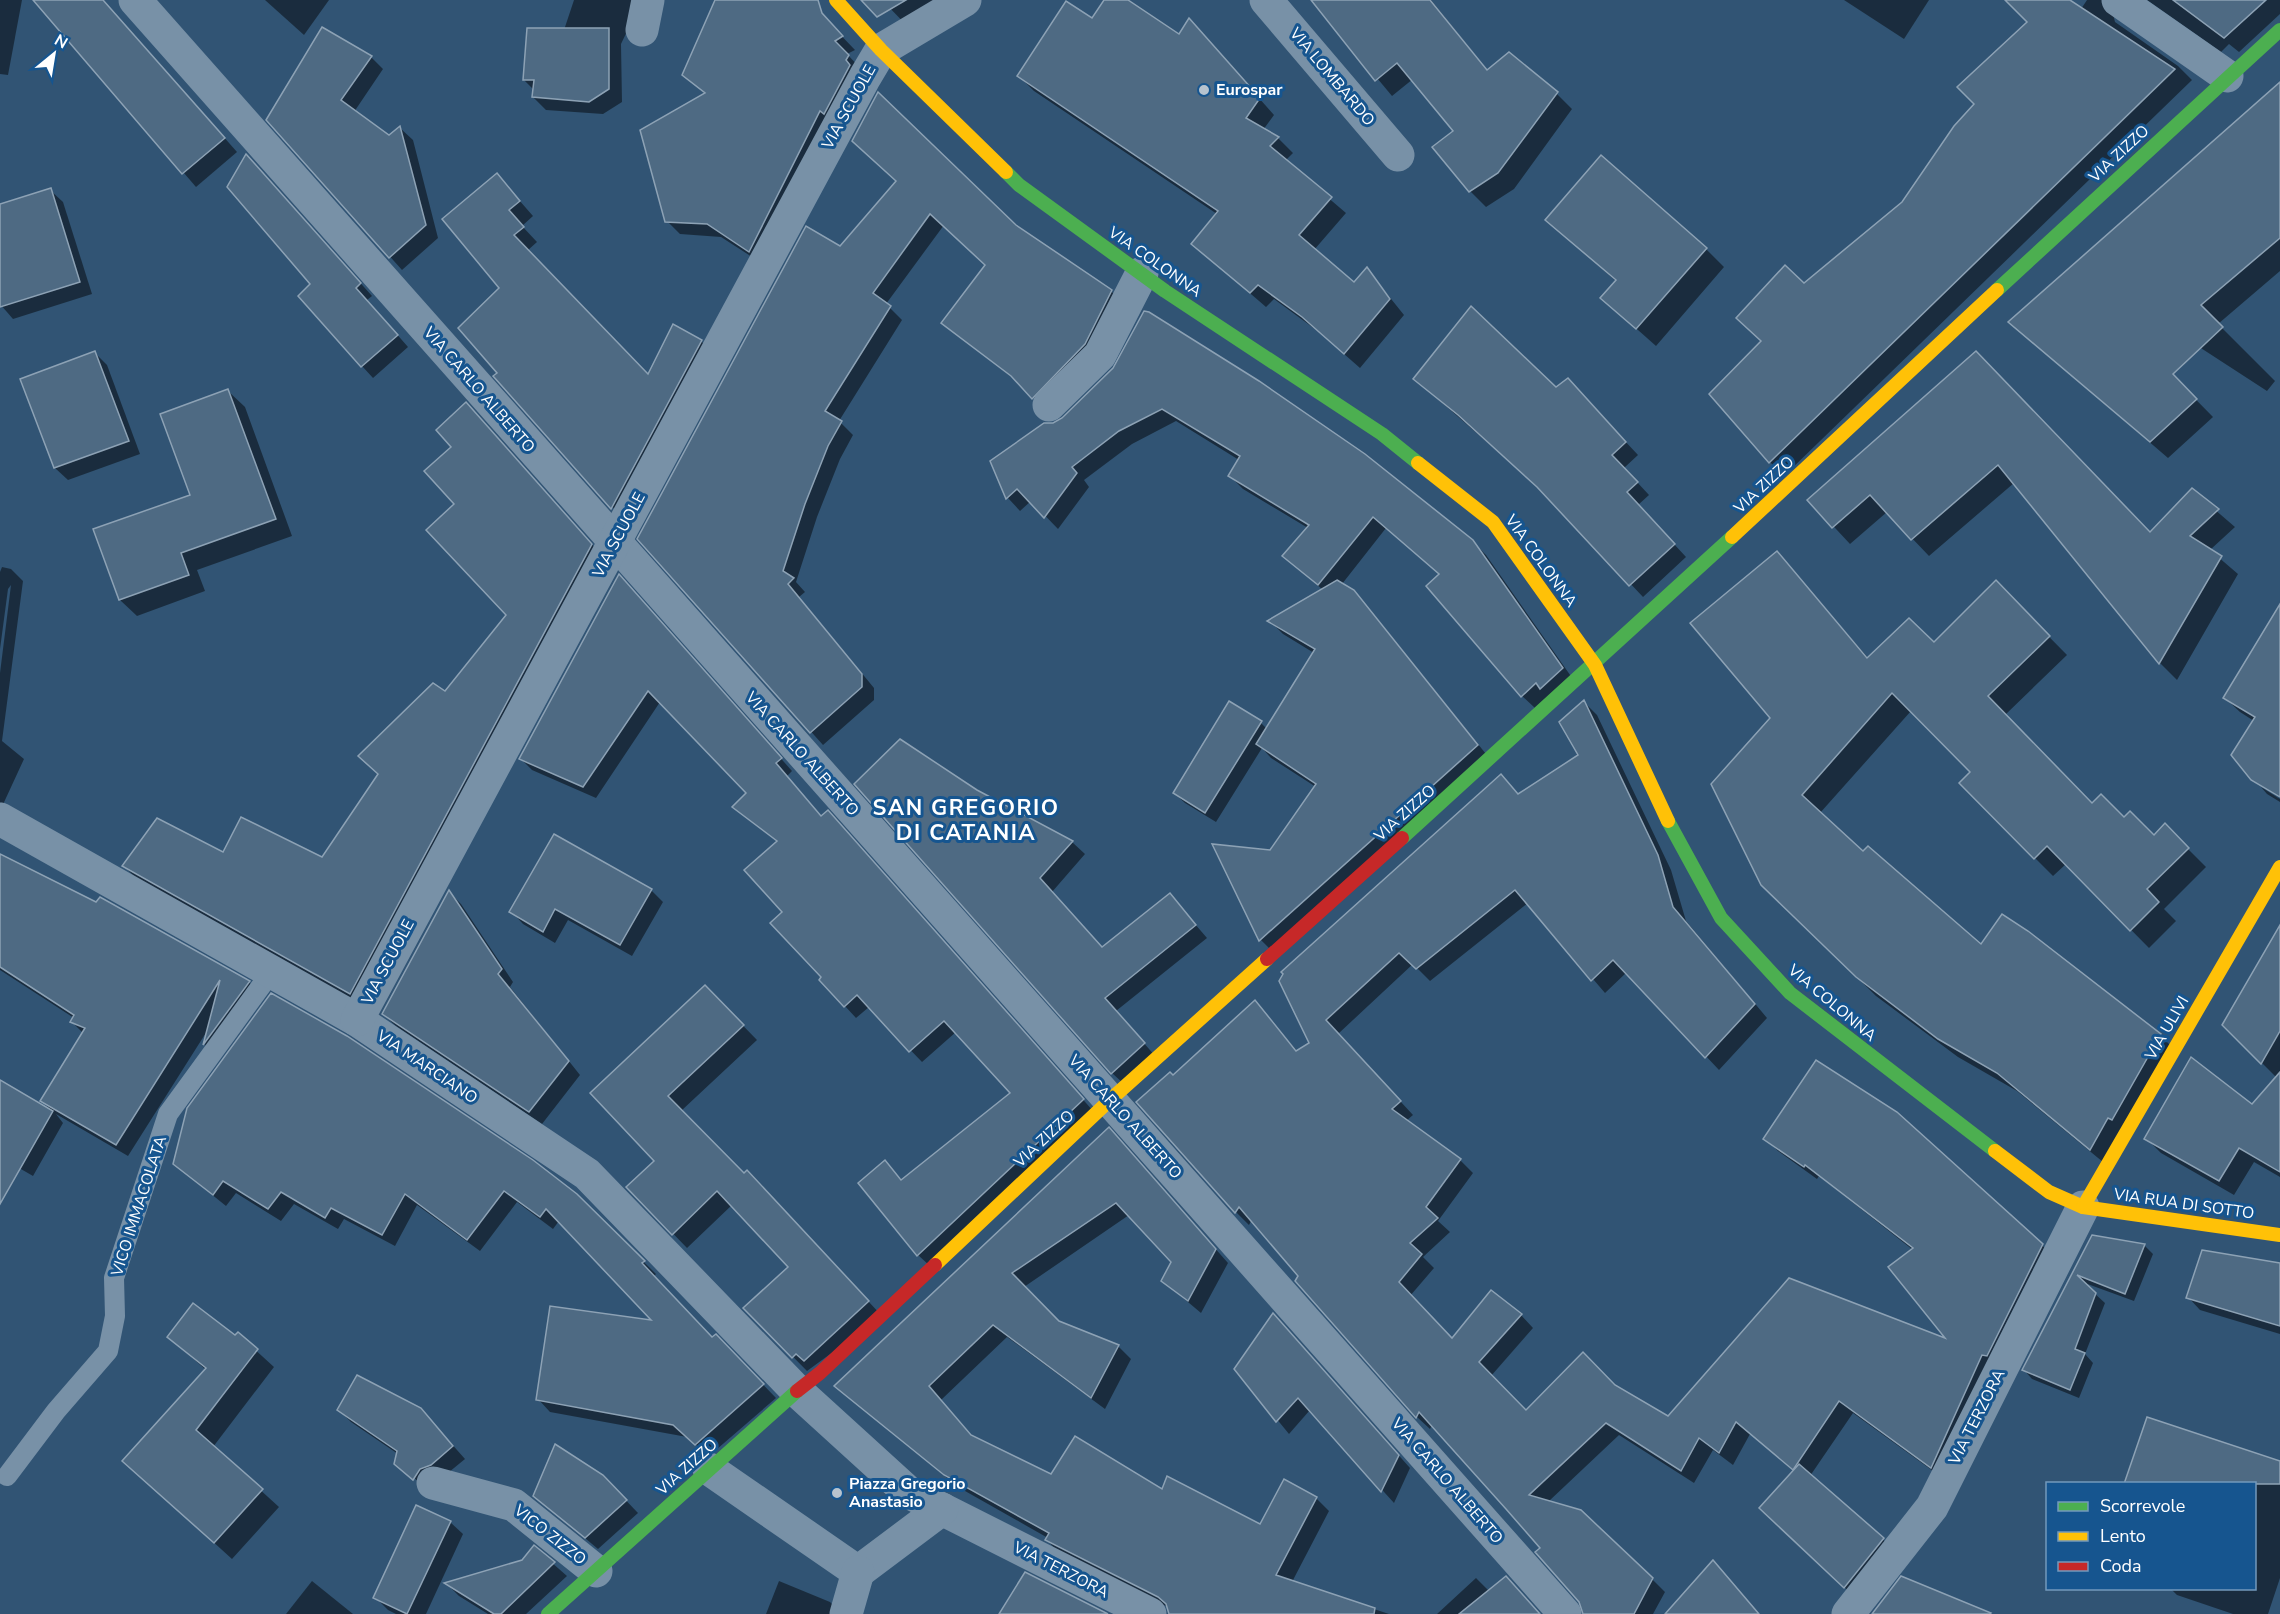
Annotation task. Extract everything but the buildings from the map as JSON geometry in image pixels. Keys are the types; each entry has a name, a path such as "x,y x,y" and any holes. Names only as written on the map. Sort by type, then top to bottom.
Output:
{"street":[{"name":"VIA CARLO ALBERTO","path":"135,0 614,544 1565,1614"},
{"name":"VIA COLONNA","path":"836,0 881,50 1019,185 1142,273 1382,434 1493,522 1595,665 1679,844 1728,927 1790,993 2049,1192 2083,1207"},
{"path":"881,50 965,0"},
{"name":"VIA LOMBARDO","path":"1266,0 1398,155"},
{"path":"2118,0 2227,76"},
{"name":"VIA ZIZZO","path":"548,1614 820,1373 1110,1100 1595,665 2227,76 2280,30"},
{"name":"VIA SCUOLE","path":"357,1020 881,50"},
{"path":"1049,405 1100,355 1142,273"},
{"name":"VIA MARCIANO","path":"0,819 272,970 357,1020 587,1174 797,1391 908,1492 942,1509"},
{"name":"VIA ULIVI","path":"2083,1207 2280,867"},
{"name":"VIA RUA DI SOTTO","path":"2083,1207 2280,1235"},
{"name":"VIA TERZORA","path":"1848,1614 1932,1507 2083,1207"},
{"path":"709,1469 850,1595 942,1509"},
{"name":"VICO ZIZZO","path":"433,1483 514,1505 596,1571"},
{"name":"VIA TERZORA","path":"942,1509 1150,1614"}],"lane":[{"name":"VICO IMMACOLATA","path":"7,1476 56,1411 108,1351 115,1316 114,1278 168,1114 272,970"}],"traffic: fast":[{"path":"1997,290 2280,30"},
{"path":"1006,172 1019,185 1165,291 1382,434 1418,463"},
{"path":"1402,838 1732,537"},
{"path":"1668,821 1721,918 1790,993 1995,1151"},
{"path":"548,1614 797,1391"}],"traffic: slow":[{"path":"836,0 881,50 1006,172"},
{"path":"1732,537 1997,290"},
{"path":"1418,463 1493,522 1595,665 1668,821"},
{"path":"2083,1207 2280,867"},
{"path":"935,1265 1110,1100 1267,959"},
{"path":"1995,1151 2049,1192 2083,1207 2280,1235"}],"traffic: jam":[{"path":"1267,959 1402,838"},
{"path":"797,1391 820,1373 935,1265"}],"place":[{"name":"Eurospar","path":"1204,90"},
{"name":"Piazza Gregorio Anastasio","path":"837,1493"}],"district":[{"name":"SAN GREGORIO DI CATANIA","path":"966,820"}]}
